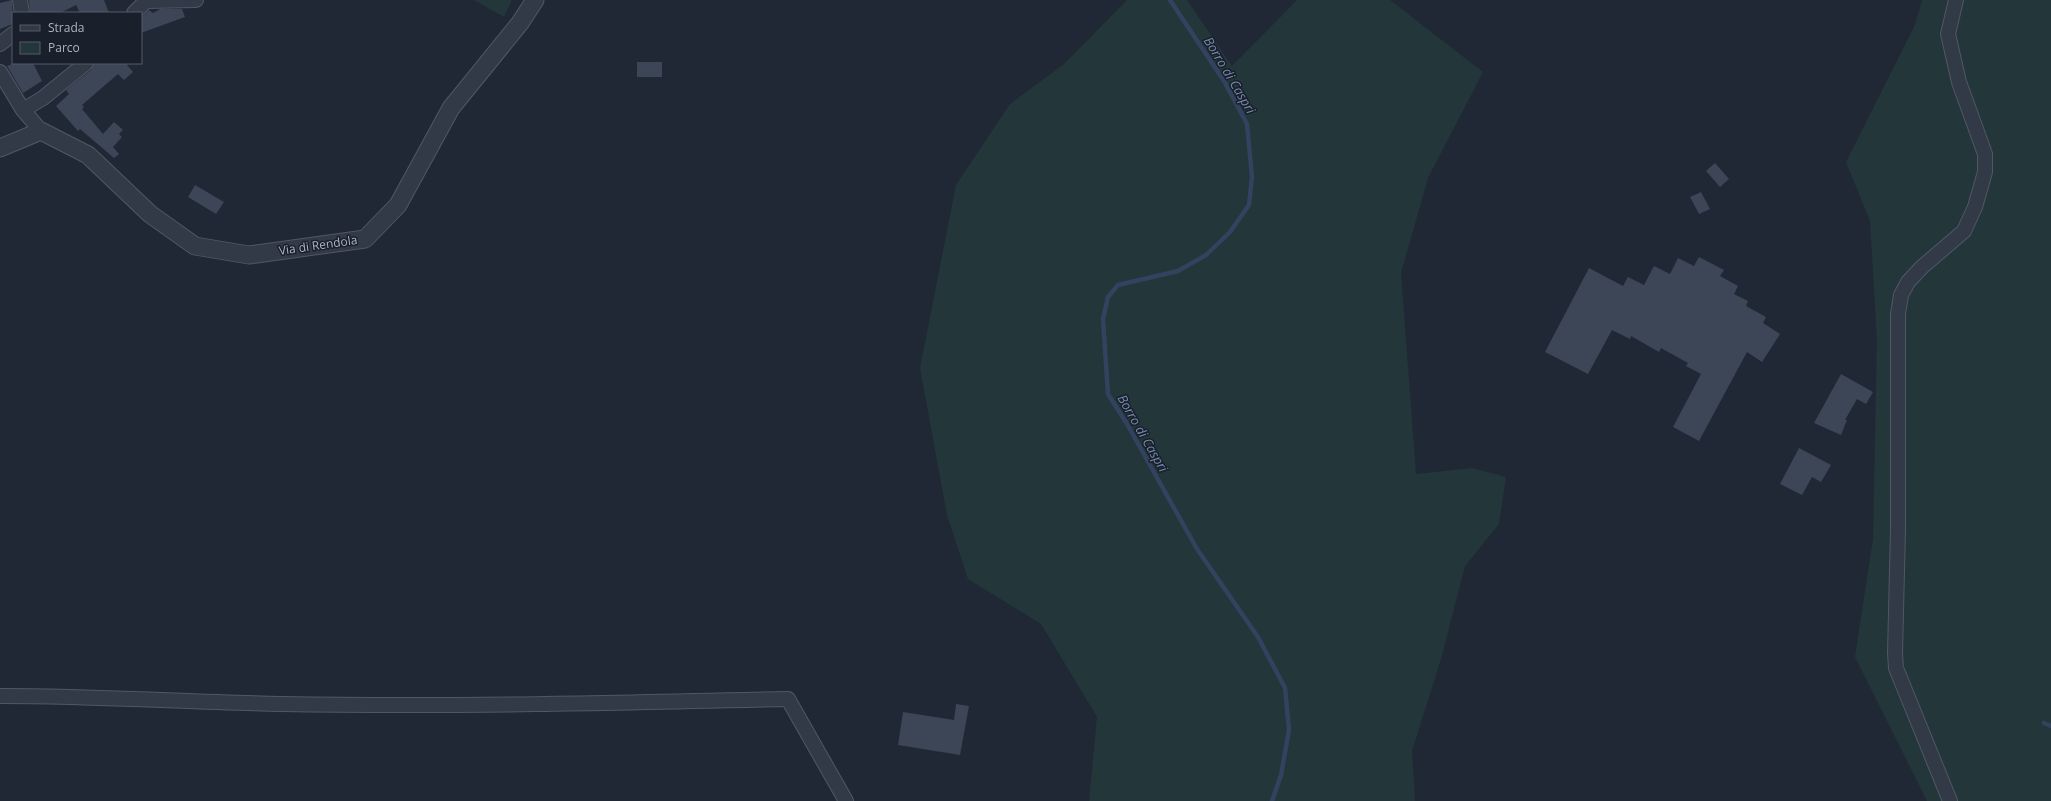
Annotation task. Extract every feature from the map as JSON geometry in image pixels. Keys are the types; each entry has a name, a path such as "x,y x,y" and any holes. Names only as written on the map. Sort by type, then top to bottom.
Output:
{"street":[{"path":"20,0 22,12"},
{"path":"135,12 146,1 196,0"},
{"name":"Via di Rendola","path":"41,131 88,155 150,214 195,246 249,255 364,239 398,205 451,108 520,23 535,0"},
{"path":"1950,801 1896,668 1895,654 1898,521 1898,314 1901,295 1908,282 1922,267 1964,231 1975,207 1986,172 1985,154 1959,82 1948,34 1956,0"},
{"path":"0,44 12,35"},
{"path":"24,110 43,98 85,64"},
{"path":"0,72 24,110 41,131 0,148"},
{"path":"0,696 71,696 297,704 455,704 788,699 846,801"}],"green space":[{"path":"474,0 512,0 504,17"},
{"path":"1127,0 1187,0 1232,66 1297,0 1390,0 1483,72 1428,178 1401,273 1416,474 1472,468 1506,477 1499,524 1465,566 1441,659 1412,751 1415,801 1089,801 1097,717 1041,624 968,579 947,515 920,368 956,185 1010,104 1064,64"},
{"path":"1922,0 2051,0 2051,801 1927,801 1855,657 1873,539 1877,340 1870,221 1846,162 1915,25"}],"building":[{"path":"12,0 12,12 12,24 0,29 0,3"},
{"path":"29,0 104,0 109,12 80,12 76,5 62,12 30,12"},
{"path":"160,9 182,9 185,17 142,33 142,17 149,10 153,13"},
{"path":"637,62 662,62 662,77 637,77"},
{"path":"12,64 34,64 42,81 23,93 7,66"},
{"path":"94,64 128,64 127,65 133,72 124,80 118,74 82,105 84,107 82,109 103,134 114,122 123,130 119,134 122,137 113,147 119,154 114,158 80,129 78,131 56,106 69,94 66,90 91,70"},
{"path":"1715,163 1729,179 1720,187 1706,171"},
{"path":"195,185 224,202 216,214 188,197"},
{"path":"1701,192 1710,209 1699,214 1690,197"},
{"path":"1699,257 1724,270 1720,276 1738,286 1734,294 1748,301 1746,306 1766,317 1763,323 1780,334 1762,362 1747,352 1699,441 1673,427 1701,374 1686,366 1688,363 1661,348 1659,352 1631,336 1630,339 1612,330 1588,374 1545,352 1589,268 1623,286 1628,277 1644,285 1654,266 1670,274 1678,258 1694,266"},
{"path":"1841,374 1873,392 1866,404 1857,399 1845,420 1847,420 1841,435 1814,423"},
{"path":"1799,448 1831,465 1821,482 1812,477 1802,495 1780,484"},
{"path":"956,704 969,706 960,755 898,745 903,712 954,720"}],"waterway":[{"name":"Borro di Caspri","path":"1170,0 1224,81 1247,124 1252,177 1249,205 1230,232 1206,255 1178,271 1118,285 1108,297 1103,319 1108,394 1127,424 1197,549 1258,637 1285,688 1289,730 1281,775 1272,801"},
{"path":"2044,723 2051,726"}]}
